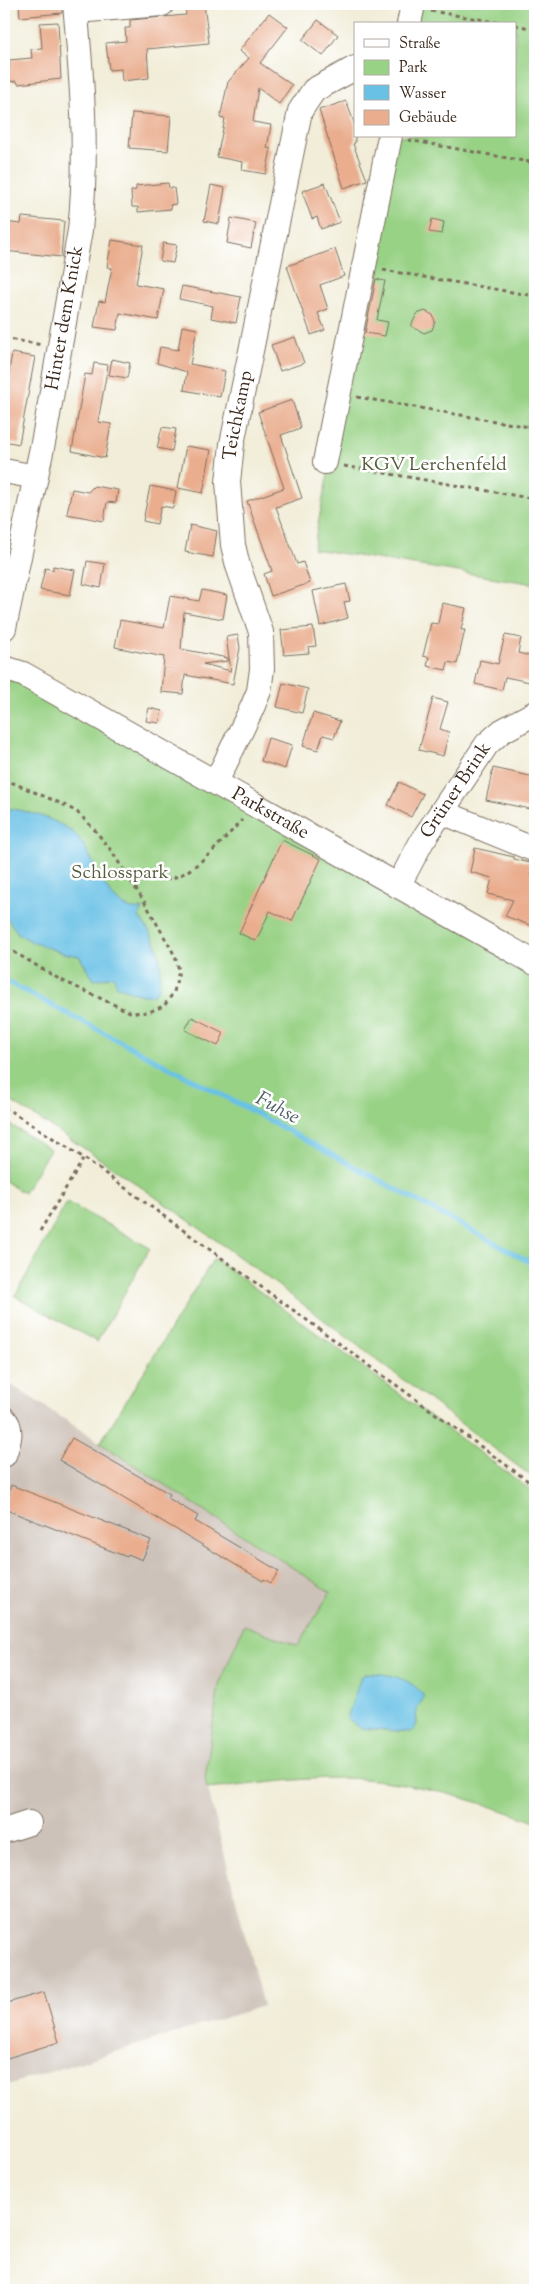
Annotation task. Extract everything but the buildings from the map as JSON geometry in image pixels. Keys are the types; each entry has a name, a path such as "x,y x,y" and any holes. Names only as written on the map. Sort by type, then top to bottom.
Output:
{"street":[{"path":"75,8 162,4"},
{"name":"Hinter dem Knick","path":"4,628 36,477 80,230 83,197 84,112 75,8"},
{"name":"Teichkamp","path":"216,782 259,691 262,670 261,632 238,566 231,530 228,482 234,434 300,111 314,90 354,69"},
{"path":"325,462 390,138"},
{"path":"4,470 36,477"},
{"name":"Parkstraße","path":"4,668 23,674 535,963"},
{"name":"Grüner Brink","path":"398,886 422,841 473,761 487,744 502,731 535,713"},
{"path":"442,812 535,850"},
{"path":"4,1419 10,1429 9,1443 4,1455"},
{"path":"4,1831 29,1823"}],"path":[{"path":"412,12 490,22"},
{"path":"516,25 535,29"},
{"path":"396,138 535,163"},
{"path":"364,266 535,296"},
{"path":"4,338 44,346"},
{"path":"339,394 535,428"},
{"path":"325,462 535,499"},
{"path":"4,779 77,812 110,849 175,956 179,970 174,992 164,1006 149,1012 132,1013 59,979 4,946"},
{"path":"125,873 165,880 182,874 219,845 256,804"},
{"path":"4,1107 84,1158 535,1486"},
{"path":"40,1230 84,1158"}],"shaded area":[{"path":"4,1380 330,1592 298,1647 205,1778 263,2006 4,2086"}],"green space":[{"name":"KGV Lerchenfeld","path":"421,4 535,4 535,584 313,549 395,138 516,138 516,22 417,22"},
{"name":"Schlosspark","path":"12,680 535,969 535,1479 208,1234 73,1141 4,1097 4,682"},
{"path":"4,1121 50,1149 24,1193 4,1181"},
{"path":"67,1202 150,1248 97,1342 15,1296"},
{"path":"214,1258 535,1493 535,1822 464,1798 415,1786 365,1779 307,1779 207,1789 205,1778 219,1685 244,1625 298,1646 330,1592 100,1443"}],"water":[{"path":"4,808 43,817 72,831 85,847 104,884 112,895 131,909 143,909 139,917 151,935 160,958 159,989 152,995 141,995 117,986 114,976 94,980 79,956 63,953 32,942 18,933 4,914"},
{"path":"366,1673 399,1678 413,1685 419,1691 424,1697 416,1711 417,1724 414,1730 410,1732 360,1728 347,1718 361,1677"}],"waterway":[{"name":"Fuhse","path":"4,980 252,1111 535,1265"}]}
